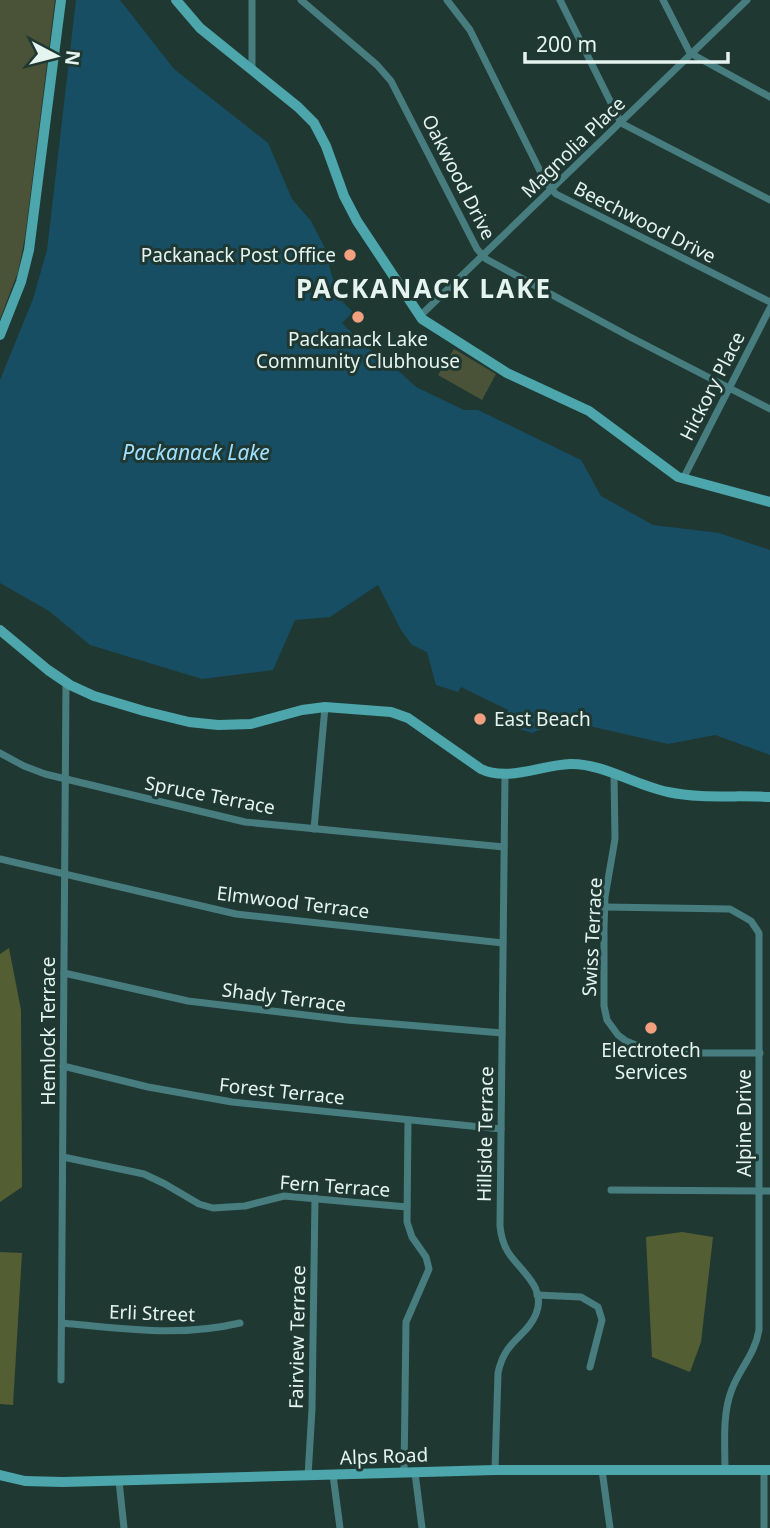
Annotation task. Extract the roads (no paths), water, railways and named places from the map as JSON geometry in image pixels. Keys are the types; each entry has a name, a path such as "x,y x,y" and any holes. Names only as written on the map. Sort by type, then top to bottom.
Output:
{"street":[{"path":"0,334 21,282 31,239 61,0"},
{"path":"176,0 200,28 314,123 357,221 420,316 507,373 589,411 663,468 683,479 770,502"},
{"path":"251,0 252,70"},
{"name":"Oakwood Drive","path":"301,0 377,65 391,81 483,256 632,338 770,409"},
{"name":"Beechwood Drive","path":"447,0 470,30 552,191 770,302"},
{"path":"560,0 621,123 770,200"},
{"path":"663,0 690,53 770,97"},
{"name":"Magnolia Place","path":"420,316 747,0"},
{"name":"Hickory Place","path":"683,479 770,308"},
{"path":"0,630 66,683 94,696 201,724 251,724 302,710 325,707 400,715 481,769 495,774 576,764 596,767 652,788 688,795 770,797"},
{"name":"Hemlock Terrace","path":"61,1380 66,683"},
{"path":"314,829 325,707"},
{"name":"Spruce Terrace","path":"0,753 24,766 66,780 234,820 504,847"},
{"name":"Hillside Terrace","path":"505,774 501,1236 509,1254 530,1278 537,1295"},
{"name":"Swiss Terrace","path":"614,774 615,839 605,907 604,1006 607,1020 618,1035 635,1046 659,1053 760,1053"},
{"name":"Elmwood Terrace","path":"0,859 236,914 503,943"},
{"name":"Alpine Drive","path":"605,907 721,908 738,912 751,921 760,940 759,1330 752,1354 733,1385 728,1402 726,1470"},
{"name":"Shady Terrace","path":"64,973 188,1001 347,1020 502,1033"},
{"name":"Forest Terrace","path":"63,1066 191,1096 501,1129"},
{"path":"408,1121 409,1230 426,1256 429,1269 406,1322 409,1473 422,1528"},
{"name":"Fern Terrace","path":"63,1157 144,1174 199,1205 213,1208 245,1206 284,1196 407,1207"},
{"path":"611,1190 770,1191"},
{"name":"Fairview Terrace","path":"308,1476 312,1409 315,1198"},
{"path":"495,1470 498,1373 509,1345 532,1321 538,1306 537,1295 581,1297 598,1307 602,1320 590,1367"},
{"name":"Erli Street","path":"62,1324 172,1331 212,1329 240,1322"},
{"name":"Alps Road","path":"0,1475 39,1482 495,1470 767,1470"},
{"path":"602,1470 610,1528"},
{"path":"764,1528 767,1470"},
{"path":"333,1475 340,1528"},
{"path":"119,1481 124,1528"}],"water":[{"name":"Packanack Lake","path":"76,0 120,0 174,69 268,143 292,199 311,221 324,246 343,302 353,312 342,323 365,346 391,364 416,387 464,410 478,410 581,460 601,496 653,525 719,533 770,550 770,755 715,735 668,744 563,720 532,733 519,729 507,714 508,710 461,687 458,692 436,685 427,652 412,645 401,630 378,585 330,617 295,620 273,670 202,679 90,645 49,611 0,583 0,380 33,299 47,250"}],"place":[{"name":"Packanack Post Office","path":"350,255"},
{"name":"Packanack Lake Community Clubhouse","path":"358,317"},
{"name":"East Beach","path":"480,719"},
{"name":"Electrotech Services","path":"651,1028"}],"district":[{"name":"PACKANACK LAKE","path":"424,289"}]}
